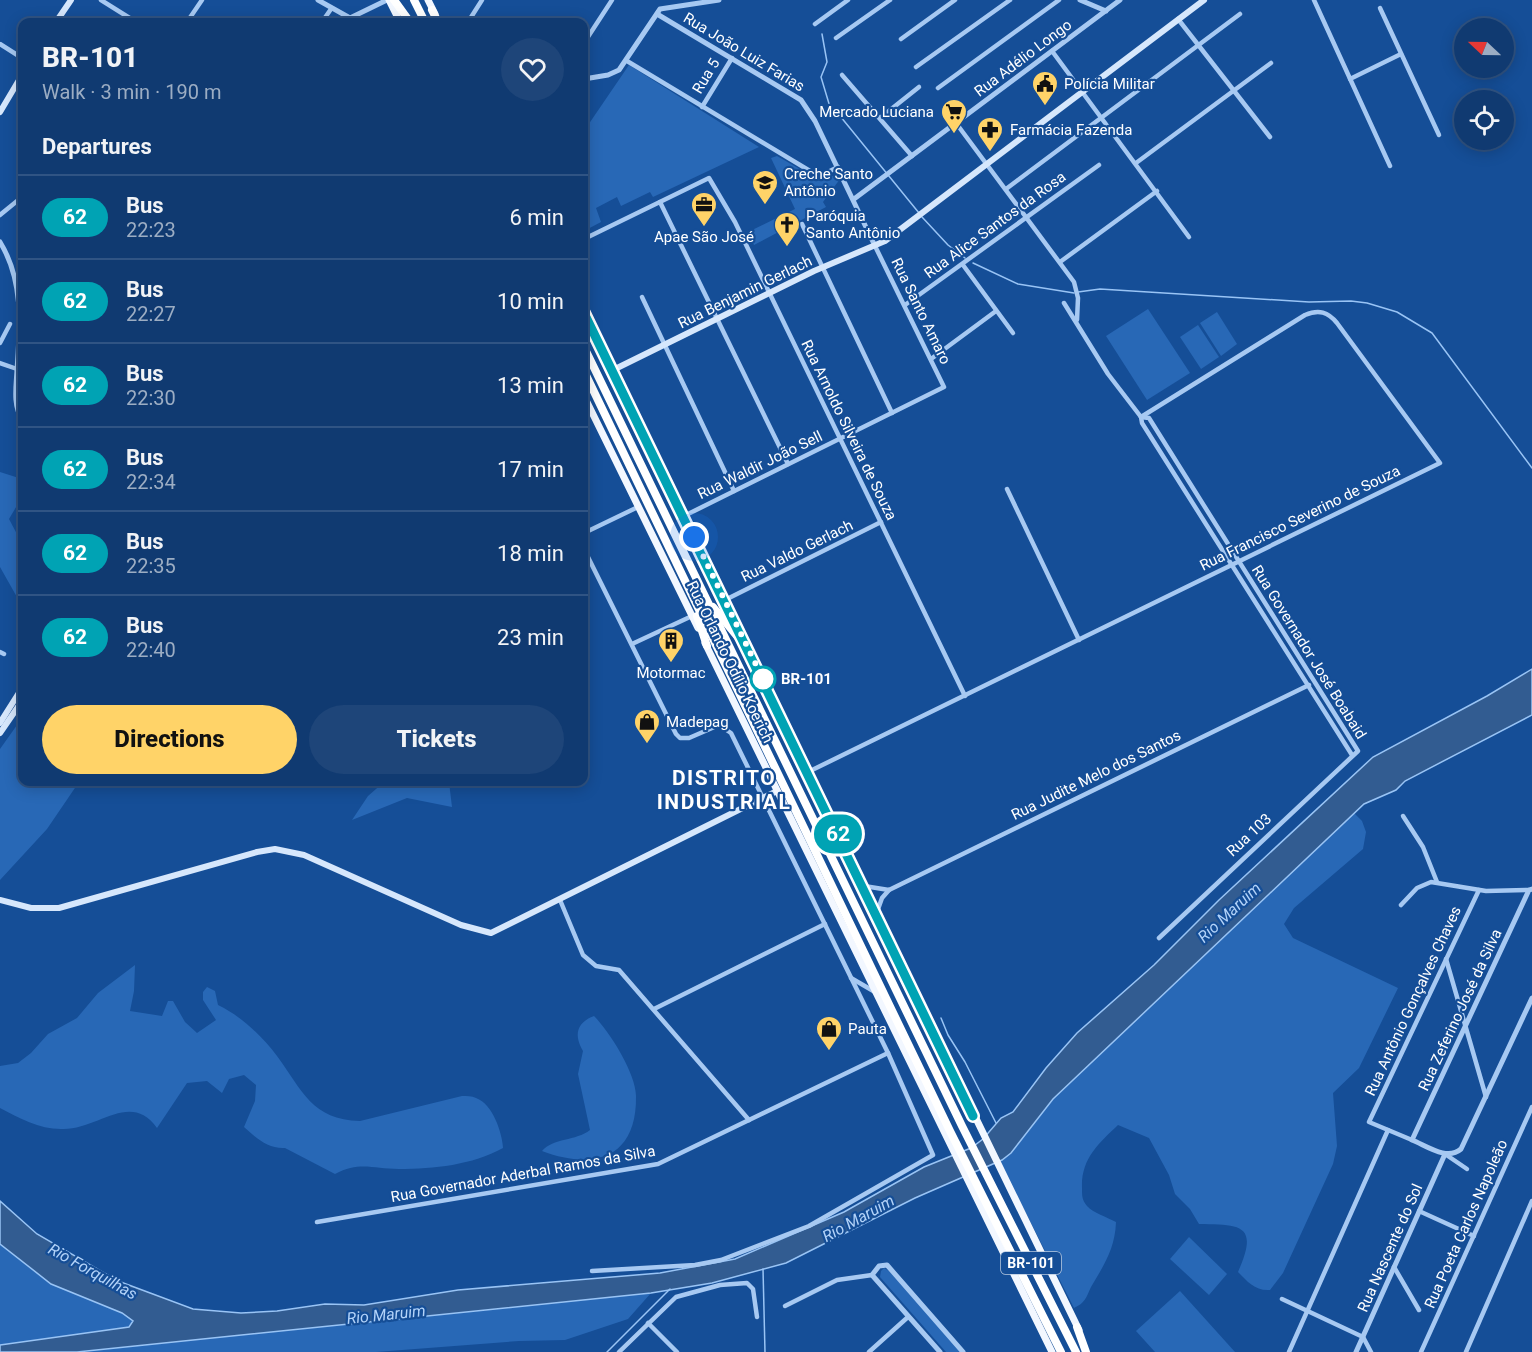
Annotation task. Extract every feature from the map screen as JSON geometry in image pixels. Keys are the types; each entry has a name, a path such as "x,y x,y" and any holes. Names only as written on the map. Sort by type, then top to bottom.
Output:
{"highway":[{"path":"394,0 408,18"},
{"path":"401,0 409,18"},
{"path":"414,0 423,18"},
{"path":"432,10 436,18"},
{"name":"BR-101","path":"588,355 962,1126 1076,1352"},
{"name":"BR-101","path":"588,379 947,1133 974,1179 1061,1352"},
{"path":"685,582 707,646"},
{"path":"705,598 751,653"},
{"path":"1077,1327 1088,1352"}],"main road":[{"path":"60,18 71,0"},
{"path":"388,0 398,18"},
{"path":"428,0 432,10"},
{"name":"Rua Benjamin Gerlach","path":"613,370 822,268 875,246 917,218 986,163 1204,0"},
{"path":"0,112 18,82"},
{"path":"588,321 1077,1327"},
{"name":"Rua Orlando Odílio Koerich","path":"588,404 875,992 947,1133 970,1189 1052,1352"},
{"path":"0,723 18,694"},
{"path":"0,733 18,707"},
{"path":"0,900 31,908 59,908 257,852 275,849 293,851 317,860 461,925 485,933 497,931 777,791"}],"street":[{"path":"101,0 130,18"},
{"path":"190,18 202,0"},
{"path":"318,0 350,18 388,0"},
{"path":"471,18 482,0"},
{"path":"588,37 612,0"},
{"path":"588,78 612,74 627,61 660,9 719,0"},
{"path":"815,24 848,0"},
{"path":"836,38 890,0"},
{"path":"901,39 955,0"},
{"path":"916,67 1010,0"},
{"path":"938,88 1059,0"},
{"path":"1080,0 1106,10"},
{"name":"Rua Adélio Longo","path":"854,199 1120,0"},
{"path":"1314,0 1390,166"},
{"path":"1380,8 1439,135"},
{"path":"325,18 331,9"},
{"name":"Rua João Luiz Farias","path":"657,14 801,100 811,112 875,246"},
{"path":"1006,189 1240,14"},
{"path":"1178,19 1270,137"},
{"path":"0,44 18,55"},
{"path":"1052,51 1157,190 1189,237"},
{"path":"1350,79 1401,54"},
{"name":"Rua 5","path":"702,107 732,58"},
{"path":"627,61 815,174 826,173 838,167"},
{"path":"1136,163 1271,63"},
{"path":"842,75 912,156"},
{"path":"880,118 919,87"},
{"path":"956,123 1077,286 1077,322"},
{"name":"Rua Alice Santos da Rosa","path":"905,305 1099,165"},
{"name":"Rua Arnoldo Silveira de Souza","path":"660,202 709,178 721,195 965,696"},
{"path":"1060,262 1157,190"},
{"path":"0,215 18,200"},
{"path":"588,237 660,202 788,464"},
{"path":"802,224 892,413"},
{"path":"0,242 12,262 18,283 15,396 18,406"},
{"name":"Rua Santo Amaro","path":"875,246 944,387"},
{"path":"963,265 1013,333"},
{"path":"642,297 734,491"},
{"name":"Rua Governador José Boabaid","path":"1064,303 1108,374 1141,417 1231,565 1352,755"},
{"path":"931,359 996,311"},
{"name":"Rua Francisco Severino de Souza","path":"808,772 1440,463 1337,323 1322,311 1305,315 1141,417"},
{"path":"0,343 10,324"},
{"path":"0,363 17,369"},
{"name":"Rua Waldir João Sell","path":"684,516 944,387"},
{"name":"Rua Governador José Boabaid","path":"1141,417 1149,418 1358,752"},
{"path":"1174,470 1180,466"},
{"path":"1006,489 1079,640"},
{"path":"588,531 638,507"},
{"name":"Rua Valdo Gerlach","path":"725,600 881,522"},
{"path":"588,557 673,729 680,738 689,738 718,725 728,729 888,1053 933,1155 808,1226 721,1260 695,1265 592,1271"},
{"path":"632,644 692,616"},
{"path":"1271,628 1276,624"},
{"name":"Rua Judite Melo dos Santos","path":"889,890 1314,682"},
{"name":"Rua 103","path":"1159,938 1352,755 1358,752"},
{"path":"1403,816 1423,847 1437,882"},
{"path":"1401,905 1422,885 1437,882 1479,890 1530,890"},
{"path":"863,886 889,890"},
{"path":"876,915 882,898 889,890"},
{"name":"Rua Antônio Gonçalves Chaves","path":"1388,1130 1369,1122 1479,890"},
{"name":"Rua Zeferino José da Silva","path":"1412,1140 1530,890"},
{"path":"560,900 583,956 596,966 619,970 749,1120"},
{"path":"654,1009 825,924"},
{"path":"1446,959 1486,1097"},
{"path":"851,978 875,992"},
{"path":"1445,1154 1461,1149 1532,998"},
{"name":"Rua Governador Aderbal Ramos da Silva","path":"317,1222 542,1183 644,1168 687,1152 888,1053"},
{"name":"Rua Poeta Carlos Napoleão","path":"1421,1352 1532,1107"},
{"path":"1289,1352 1388,1130 1445,1154 1467,1169"},
{"name":"Rua Nascente do Sol","path":"1356,1352 1445,1154"},
{"path":"1466,1352 1532,1201"},
{"path":"1419,1211 1474,1236"},
{"path":"785,1306 837,1280 872,1275 879,1266 887,1265 963,1352"},
{"path":"1394,1267 1419,1310"},
{"path":"872,1275 940,1352"},
{"path":"619,1352 676,1297 720,1285 745,1282 753,1289 757,1317"},
{"path":"1282,1299 1363,1337 1371,1352"},
{"path":"869,1352 909,1317"},
{"path":"648,1323 677,1352"}],"shaded area":[{"path":"629,65 759,147 653,197 650,192 621,206 617,197 596,208 601,222 588,229 588,125"},
{"path":"777,156 812,176 827,179 838,173 840,179 823,202 826,207 754,245 748,232 795,209 771,158"},
{"path":"1148,309 1190,373 1147,400 1106,336"},
{"path":"1217,312 1237,344 1221,356 1200,323"},
{"path":"1198,325 1219,357 1201,369 1180,337"},
{"path":"0,472 18,478 18,504 9,519 18,536 18,599 0,567"},
{"path":"18,724 18,786 76,786 47,829 0,880 0,749"},
{"path":"379,786 449,786 452,807 407,798 352,820 368,796"},
{"path":"1354,813 1362,821 1366,832 1363,849 1294,908 1284,924 1293,938 1398,988 1359,1068 1333,1093 1337,1146 1333,1164 1283,1273 1270,1290 1260,1289 1249,1282 1238,1272 1247,1244 1242,1230 1225,1225 1199,1224 1190,1209 1175,1194 1169,1175 1149,1138 1118,1125 1092,1153 1082,1178 1083,1198 1087,1206 1116,1222 1114,1240 1086,1297 1074,1308 1000,1162 1011,1153 1053,1099"},
{"path":"135,965 134,991 130,1011 162,1016 168,1001 173,1001 185,1022 197,1033 216,1020 203,1000 203,992 207,987 215,991 218,1005 235,1015 258,1034 310,1101 330,1115 360,1121 462,1096 471,1096 482,1101 492,1113 501,1135 503,1148 479,1158 452,1165 412,1169 359,1167 335,1174 285,1148 268,1145 244,1127 255,1101 256,1085 244,1075 229,1079 222,1093 207,1081 187,1083 157,1128 147,1117 136,1112 124,1112 74,1128 53,1129 29,1122 0,1108 0,1066 18,1063 31,1053 48,1034 77,1018 98,993"},
{"path":"594,1016 621,1054 632,1076 636,1096 634,1118 629,1134 620,1147 608,1155 594,1159 560,1157 542,1151 552,1144 590,1130 578,1074 583,1051 578,1040 578,1030 583,1022"},
{"path":"1189,1237 1227,1274 1209,1295 1170,1259"},
{"path":"0,1244 51,1284 122,1313 133,1320 129,1327 0,1345"},
{"path":"884,1268 961,1352 946,1352 880,1277"},
{"path":"1180,1291 1235,1352 1155,1352 1136,1331"},
{"path":"651,1293 628,1319 565,1340 519,1341 376,1352 77,1352"}],"water":[{"path":"1532,669 1532,715 1405,781 1396,790 1364,804 1053,1099 1011,1153 1002,1160 915,1198 786,1263 712,1283 651,1293 77,1352 0,1352 0,1345 129,1327 133,1321 122,1313 51,1284 0,1244 0,1201 37,1234 118,1281 193,1309 241,1313 277,1311 325,1304 364,1305 458,1290 660,1273 735,1259 844,1212 924,1167 971,1148 983,1139 1001,1118 1013,1112 1046,1068 1077,1033 1154,965 1219,900 1373,757 1487,696"}],"waterway":[{"path":"822,34 827,62 821,77 830,107 836,111 919,213"},
{"path":"922,217 948,245 965,258"},
{"path":"973,263 1018,284 1074,293"},
{"path":"1078,292 1100,289 1309,302 1351,301 1397,312 1432,333 1532,468"},
{"path":"941,1018 996,1123"},
{"path":"763,1269 765,1352"},
{"path":"607,1352 670,1289"}],"bus line":[{"name":"62","path":"588,321 751,653 973,1116"}],"place":[{"name":"Polícia Militar","path":"1045,107"},
{"name":"Mercado Luciana","path":"954,135"},
{"name":"Farmácia Fazenda","path":"990,153"},
{"name":"Creche Santo Antônio","path":"765,206"},
{"name":"Apae São José","path":"704,228"},
{"name":"Paróquia Santo Antônio","path":"787,248"},
{"name":"Motormac","path":"671,664"},
{"name":"BR-101","path":"763,679"},
{"name":"Madepag","path":"647,745"},
{"name":"Pauta","path":"829,1052"}],"district":[{"name":"DISTRITO INDUSTRIAL","path":"724,790"}],"route":[{"path":"694,537 763,679"}],"water label":[{"name":"Rio Maruim","path":"1229,912"},
{"name":"Rio Maruim","path":"858,1218"},
{"name":"Rio Forquilhas","path":"93,1271"},
{"name":"Rio Maruim","path":"386,1314"}]}
